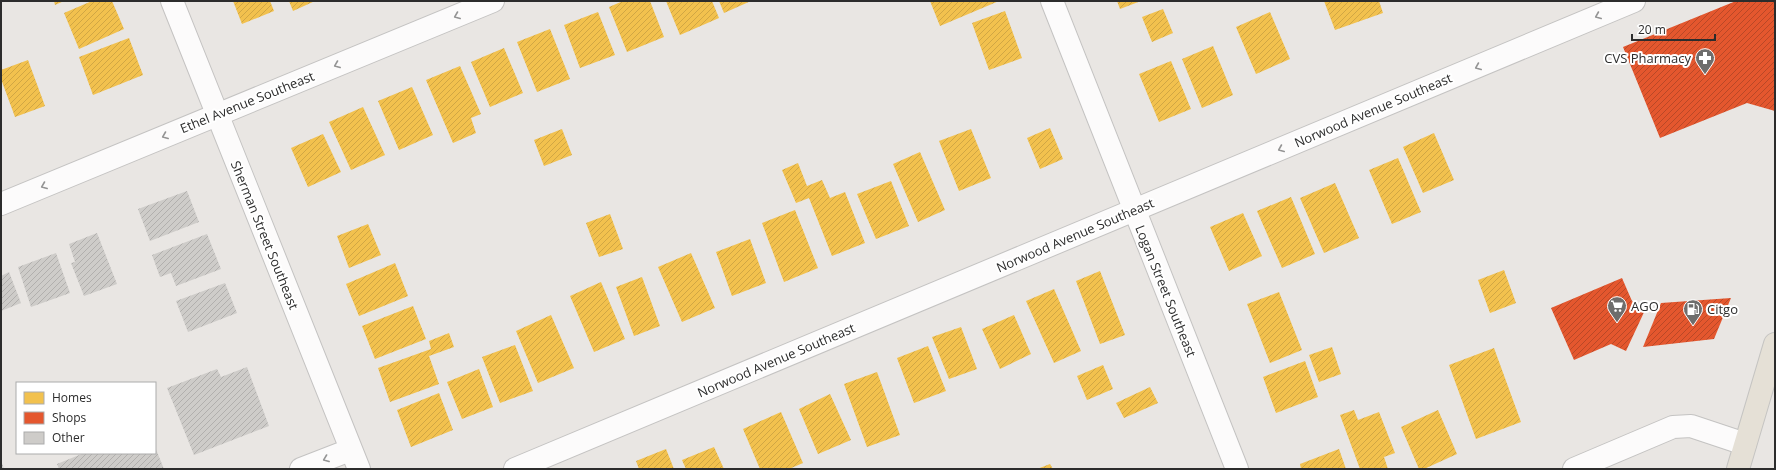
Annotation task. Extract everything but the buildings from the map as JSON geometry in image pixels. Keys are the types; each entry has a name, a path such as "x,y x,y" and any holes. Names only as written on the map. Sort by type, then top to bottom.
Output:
{"main road":[{"path":"1738,469 1775,344"}],"street":[{"name":"Sherman Street Southeast","path":"172,1 354,459"},
{"name":"Ethel Avenue Southeast","path":"1,204 493,1"},
{"name":"Logan Street Southeast","path":"1052,1 1237,469"},
{"name":"Norwood Avenue Southeast","path":"515,469 1634,1"},
{"path":"1574,469 1678,426 1691,426 1745,444"},
{"path":"301,469 354,459"}],"place":[{"name":"CVS Pharmacy","path":"1705,75"},
{"name":"AGO","path":"1617,323"},
{"name":"Citgo","path":"1693,326"}]}
